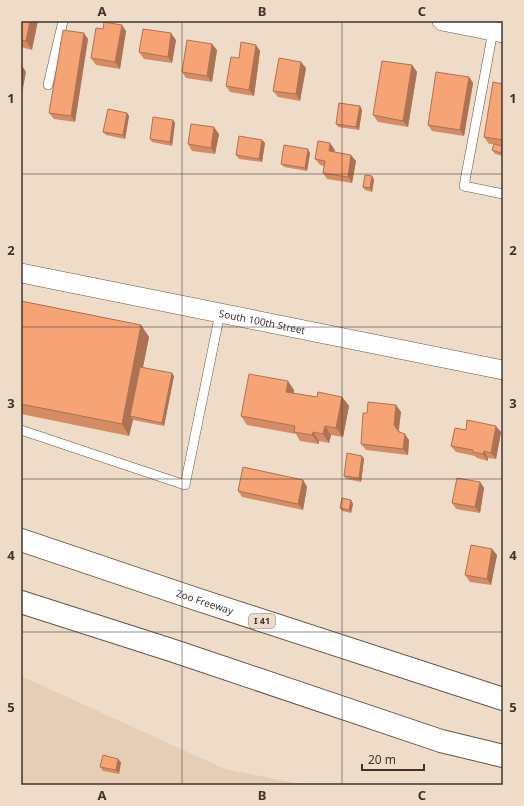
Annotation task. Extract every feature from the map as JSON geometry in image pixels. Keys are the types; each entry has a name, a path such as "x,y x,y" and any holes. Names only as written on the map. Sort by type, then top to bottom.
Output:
{"highway":[{"name":"Zoo Freeway","path":"21,540 196,600 503,699"},
{"path":"21,602 171,650 441,741 503,756"}],"street":[{"path":"442,21 498,32"},
{"name":"South 100th Street","path":"21,273 503,370"}],"lane":[{"path":"48,85 63,21"},
{"path":"498,32 464,186 503,194"},
{"path":"21,430 185,485 220,313"}],"shaded area":[{"path":"21,676 225,769 305,785 21,785"}],"building":[{"path":"21,21 30,21 26,41 21,40"},
{"path":"104,22 122,25 115,62 91,58 96,28 103,29"},
{"path":"143,29 171,33 168,57 139,52"},
{"path":"63,30 84,33 71,116 49,113"},
{"path":"187,40 212,44 207,76 182,72"},
{"path":"241,42 256,45 249,90 226,86 231,57 239,58"},
{"path":"279,58 301,62 296,94 273,91"},
{"path":"382,61 412,65 403,121 373,115"},
{"path":"436,72 469,77 460,130 428,125"},
{"path":"493,82 503,84 503,140 484,137"},
{"path":"339,103 360,106 356,127 336,124"},
{"path":"108,109 127,113 123,135 103,132"},
{"path":"153,117 173,120 170,142 150,139"},
{"path":"191,124 214,127 211,148 188,144"},
{"path":"239,136 262,140 259,159 236,155"},
{"path":"318,141 330,143 329,151 351,155 348,177 323,173 325,161 315,159"},
{"path":"494,144 502,146 501,153 492,150"},
{"path":"284,145 308,149 305,168 281,164"},
{"path":"365,175 372,176 370,188 363,187"},
{"path":"21,301 141,325 122,424 21,404"},
{"path":"140,367 172,373 162,423 130,416"},
{"path":"249,374 288,381 286,392 317,397 318,392 342,397 336,428 325,426 323,434 313,432 312,435 294,432 295,426 241,416"},
{"path":"368,402 396,405 394,425 399,432 405,434 403,449 361,444 363,413 367,413"},
{"path":"467,420 496,426 491,453 484,451 483,454 473,452 473,450 451,446 455,428 466,430"},
{"path":"347,453 362,456 359,478 344,476"},
{"path":"243,467 303,480 298,504 238,491"},
{"path":"457,478 480,482 475,507 452,503"},
{"path":"342,498 351,500 349,510 340,508"},
{"path":"471,545 492,549 487,579 465,575"},
{"path":"103,755 118,759 116,770 100,767"}]}
